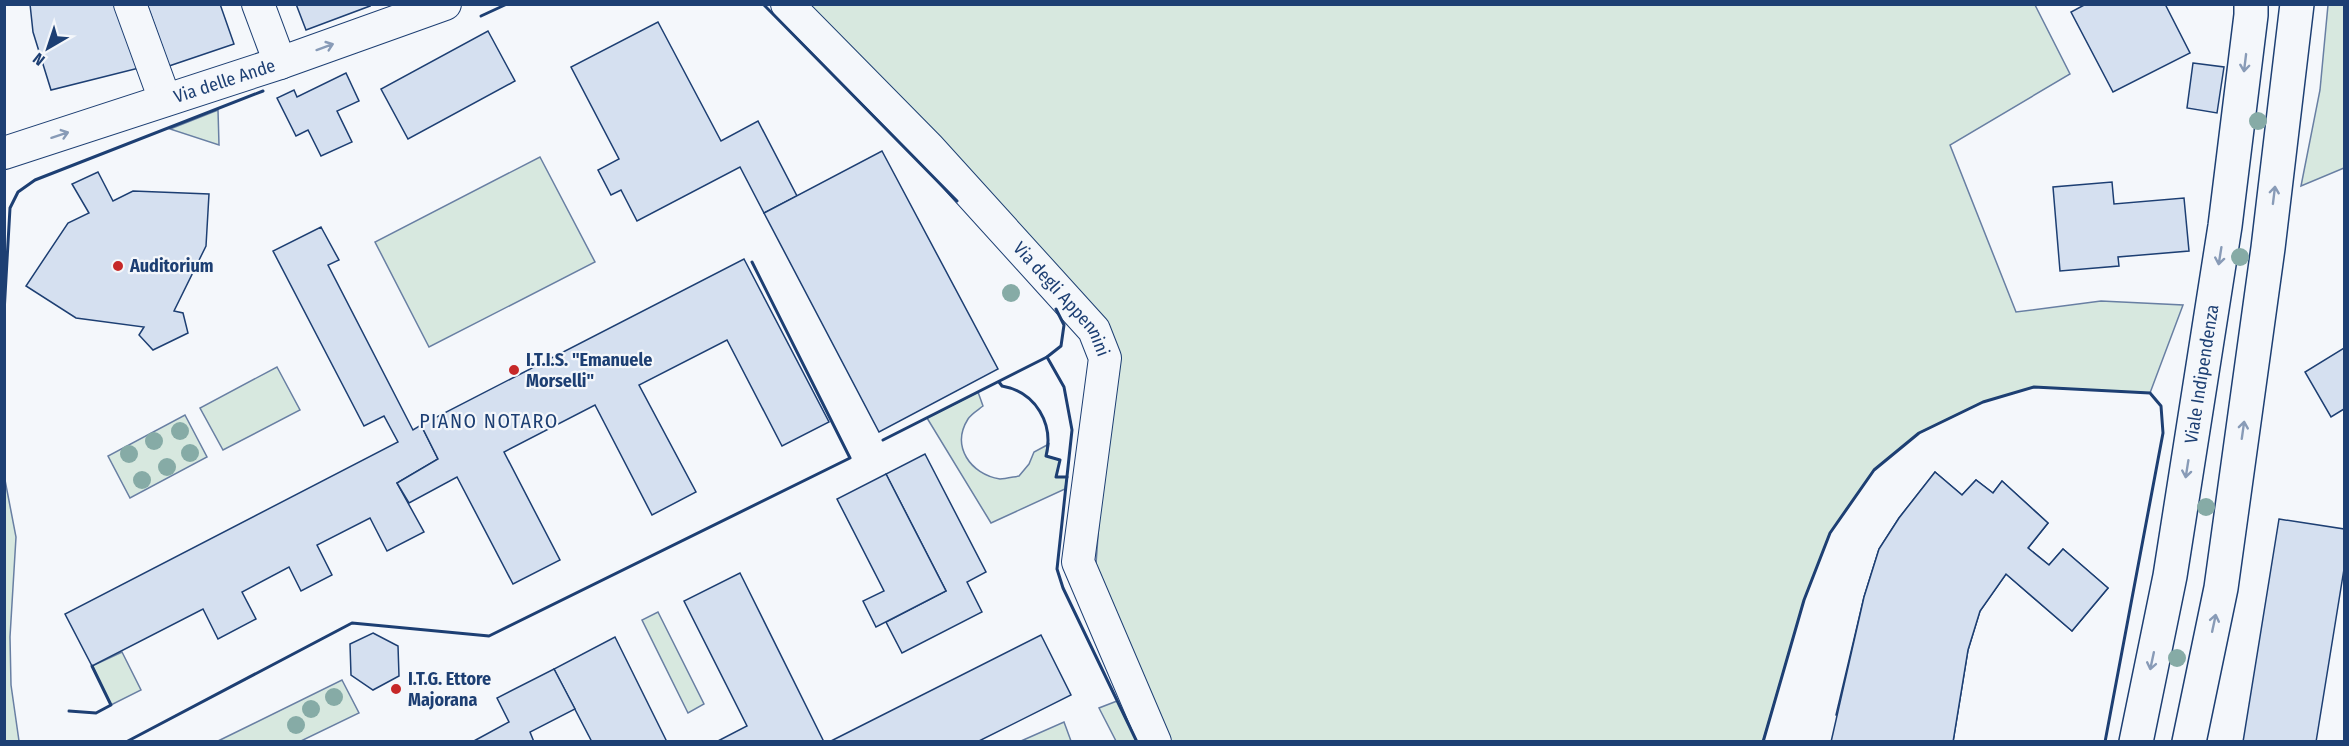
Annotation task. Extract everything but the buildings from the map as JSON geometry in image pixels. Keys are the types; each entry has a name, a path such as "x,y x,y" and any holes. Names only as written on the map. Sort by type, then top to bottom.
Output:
{"street":[{"path":"130,4 165,100"},
{"path":"258,4 280,63"},
{"name":"Via delle Ande","path":"4,153 280,63 395,13 445,4"},
{"name":"Via degli Appennini","path":"787,4 930,148 1094,330 1105,358 1078,562 1155,741"},
{"name":"Viale Indipendenza","path":"2136,741 2170,576 2225,226 2252,15 2251,4"},
{"path":"2189,741 2221,588 2268,248 2297,4"}],"shaded area":[{"path":"807,5 2035,5 2070,74 1950,145 2016,312 2101,301 2183,305 2150,393 2034,387 1983,402 1919,433 1874,470 1830,533 1804,600 1763,741 1159,741 1096,564 1112,339"},
{"path":"2328,5 2344,5 2344,168 2301,186 2320,90"},
{"path":"218,110 219,145 170,129"},
{"path":"540,157 595,262 429,347 375,242"},
{"path":"277,367 300,410 223,450 200,408"},
{"path":"978,392 983,406 968,419 963,429 962,439 966,457 972,465 989,476 1000,479 1019,476 1029,464 1034,452 1049,444 1047,456 1060,460 1056,477 1067,477 1065,489 991,523 927,418"},
{"path":"185,415 207,457 130,498 108,456"},
{"path":"5,480 16,537 10,637 11,685 19,741 5,741"},
{"path":"658,612 704,704 688,713 642,620"},
{"path":"122,652 141,690 111,705 92,666"},
{"path":"342,680 359,713 301,741 218,741"},
{"path":"1117,701 1137,741 1116,741 1099,708"},
{"path":"1064,722 1071,741 1021,741"}],"wall":[{"path":"481,16 507,4"},
{"path":"763,4 957,201"},
{"path":"4,313 10,208 18,192 35,180 263,91"},
{"path":"126,742 352,623 489,636 850,458 752,262"},
{"path":"883,440 1047,357 1061,346 1064,325 1056,309"},
{"path":"1047,357 1064,387 1072,430 1057,569 1063,588 1137,742"},
{"path":"999,382 1002,386 1024,395 1040,411 1047,432 1046,456 1060,460 1056,477 1067,477"},
{"path":"1763,742 1804,600 1830,533 1874,470 1919,433 1983,402 2034,387 2150,393 2161,406 2163,433 2105,742"},
{"path":"69,711 96,713 111,705 92,666"}],"place":[{"name":"Auditorium","path":"118,266"},
{"name":"I.T.I.S. \"Emanuele Morselli\"","path":"514,370"},
{"name":"I.T.G. Ettore Majorana","path":"396,689"}],"district":[{"name":"PIANO NOTARO","path":"489,421"}]}
